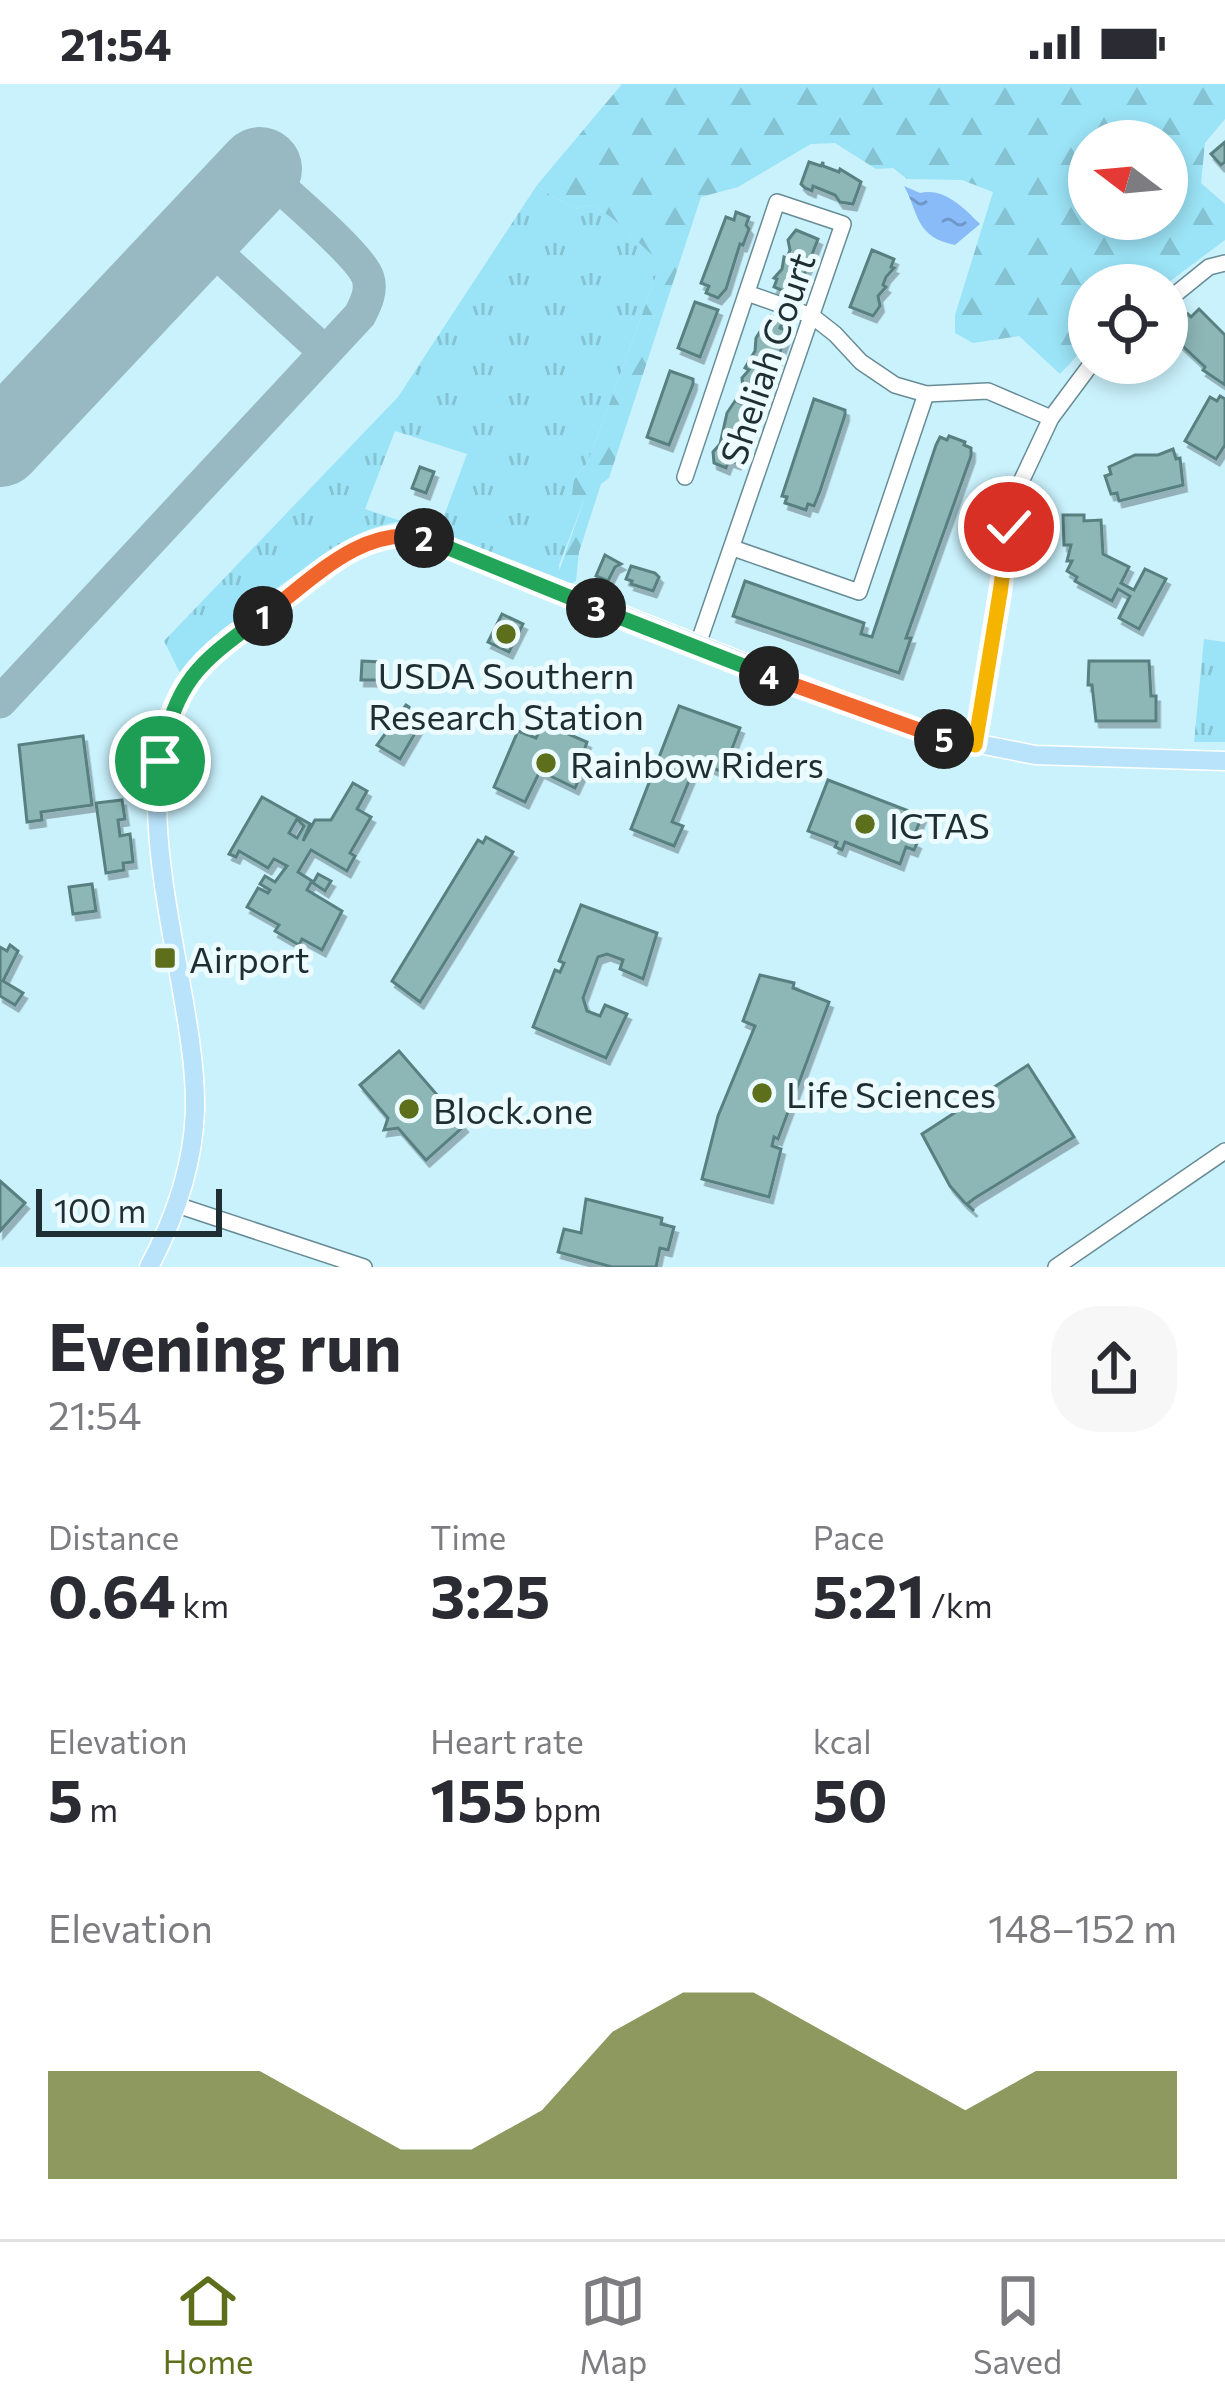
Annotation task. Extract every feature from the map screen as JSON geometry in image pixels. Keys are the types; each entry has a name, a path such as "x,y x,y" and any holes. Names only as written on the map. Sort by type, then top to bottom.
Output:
{"main road":[{"path":"148,1267 177,1205 191,1150 194,1082 164,884 158,780 177,700 198,667 342,557 374,540 397,535 432,541 883,719 975,745 1054,756 1225,761"}],"street":[{"name":"Sheliah Court","path":"685,478 776,202 843,224 697,647"},
{"path":"1188,286 1220,264"},
{"path":"747,293 812,316 877,375 926,394 988,391 1051,418"},
{"path":"975,745 1014,503 1029,458 1076,384"},
{"path":"733,548 859,592 926,394"},
{"path":"1056,1267 1225,1151"},
{"path":"177,1205 364,1267"}],"green space":[{"path":"622,84 1225,84 1225,119 1205,143 1201,183 1225,204 1225,240 1188,268 1188,264 1068,264 1068,365 1060,374 1019,336 973,343 955,333 955,315 993,192 962,180 907,179 893,168 876,169 835,143 811,144 738,187 701,197 609,478 601,484 579,552 576,581 570,584 557,577 584,500 572,495 574,479 588,462 656,276 656,258 601,210 591,205 575,209 537,185"},
{"path":"537,185 575,209 591,205 601,210 656,257 656,276 588,462 574,479 584,500 559,565 561,582 438,532 467,454 395,431 365,509 401,521 357,535 316,560 209,642 181,675 164,641 398,397"},
{"path":"1204,639 1225,642 1225,742 1194,742"}],"water":[{"path":"904,186 945,196 980,224 955,245 932,236 920,223"}],"building":[{"path":"1225,142 1225,162 1221,165 1211,154"},
{"path":"809,162 821,166 823,162 861,182 853,204 813,186 812,191 805,188 801,184"},
{"path":"736,212 749,217 749,229 726,289 718,298 706,293 709,286 701,283 726,217 734,220"},
{"path":"796,230 818,239 796,296 774,287 774,278"},
{"path":"872,250 894,259 873,316 850,307"},
{"path":"695,302 718,310 700,357 678,348"},
{"path":"1199,309 1225,335 1225,385 1203,370 1188,351 1188,314 1191,317"},
{"path":"770,316 783,321 780,328 788,331 766,390 758,387 755,394 743,389 742,378 749,370 745,368 756,338"},
{"path":"670,371 693,379 693,384 669,445 647,437"},
{"path":"1220,396 1225,399 1225,445 1216,459 1185,441 1210,397 1217,401"},
{"path":"814,399 845,410 845,415 814,506 808,504 806,510 785,503 787,497 782,496"},
{"path":"735,401 748,406 746,413 753,416 743,452 737,463 729,460 726,468 714,463 713,452"},
{"path":"949,436 965,442 971,456 906,638 911,638 899,673 733,616 745,581 864,623 861,634 872,637 936,445 940,437 947,440"},
{"path":"1173,449 1176,459 1180,458 1183,485 1119,501 1117,493 1111,494 1105,476 1111,474 1109,467 1135,455"},
{"path":"420,467 434,472 426,493 412,488"},
{"path":"1063,515 1101,520 1103,554 1129,567 1121,583 1134,590 1145,569 1166,579 1139,629 1119,618 1130,596 1118,589 1112,601 1075,581 1077,577 1067,571 1071,545 1064,545"},
{"path":"605,555 621,564 608,581 596,576"},
{"path":"631,566 659,577 653,591 626,579"},
{"path":"502,614 523,624 509,652 488,642"},
{"path":"362,661 381,662 380,680 361,680"},
{"path":"1089,661 1149,661 1156,721 1096,721 1092,685 1088,685"},
{"path":"406,705 406,713 424,718 400,759 377,745"},
{"path":"679,706 740,728 723,772 697,762 672,822 683,826 674,846 631,829"},
{"name":"Rainbow Riders","path":"543,723 587,742 584,751 591,754 575,788 540,771 525,802 494,787 518,731 536,738"},
{"path":"83,736 92,805 41,812 42,820 27,822 19,745"},
{"name":"ICTAS","path":"828,780 922,816 912,841 917,843 914,850 906,847 900,864 845,842 842,850 835,847 837,842 808,831"},
{"path":"353,783 367,791 357,809 371,817 350,853 355,856 347,871 311,850 298,872 312,881 307,890 342,911 322,950 302,939 299,945 275,931 279,925 247,907 258,888 270,890 260,884 265,876 275,882 287,866 274,859 268,868 239,851 236,857 229,854 262,797 310,824 303,841 315,820 331,820","holes":["297,819 304,826 297,838 289,833"]},
{"path":"122,800 125,819 118,820 120,836 130,834 133,862 123,863 124,870 106,873 96,803"},
{"path":"486,837 513,852 420,1002 392,981 478,840 483,843"},
{"path":"318,874 331,881 325,891 313,883"},
{"path":"92,884 96,911 73,914 69,887"},
{"path":"581,905 657,933 643,979 620,969 623,960 607,954 598,957 583,998 587,1011 600,1016 605,1005 627,1014 606,1058 533,1027 555,970 560,972 564,963 559,961"},
{"path":"10,945 18,951 3,981 23,993 15,1005 0,996 0,947 7,951"},
{"name":"Life Sciences","path":"760,975 794,983 793,988 829,1002 778,1139 774,1137 772,1146 781,1149 769,1197 702,1179 718,1116 755,1026 743,1021"},
{"path":"399,1051 464,1126 426,1160 398,1128 384,1130 388,1118 360,1085"},
{"path":"1028,1065 1074,1137 967,1204 974,1211 964,1202 950,1186 922,1134"},
{"path":"0,1181 25,1203 0,1231"},
{"path":"586,1199 662,1218 661,1224 674,1227 668,1250 660,1248 656,1267 612,1267 558,1252 564,1229 581,1233"}],"taxiway":[{"path":"0,702 360,315 369,288 362,268 260,169"},
{"path":"197,235 325,352"}],"runway":[{"path":"0,445 260,169"}],"place":[{"name":"USDA Southern Research Station","path":"506,634"},
{"name":"Rainbow Riders","path":"546,763"},
{"name":"ICTAS","path":"865,824"},
{"name":"Airport","path":"165,958"},
{"name":"Life Sciences","path":"762,1093"},
{"name":"Block.one","path":"409,1109"}],"route":[{"path":"160,761 177,700 203,662 354,550 397,535 432,541 862,712 924,734 975,745 1009,527"}]}
